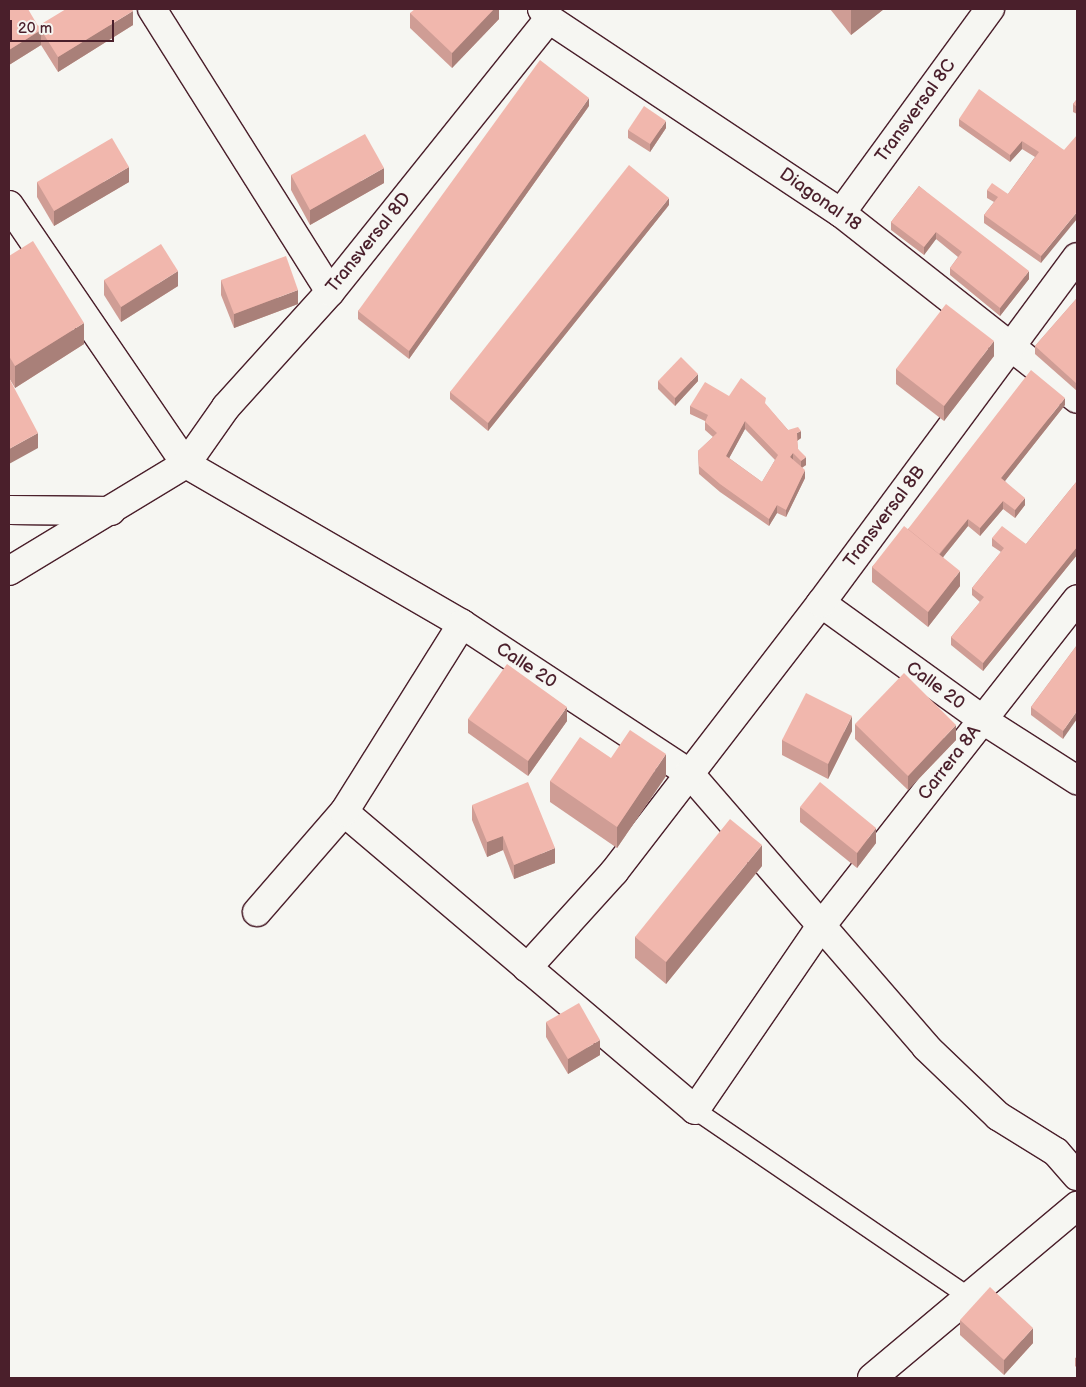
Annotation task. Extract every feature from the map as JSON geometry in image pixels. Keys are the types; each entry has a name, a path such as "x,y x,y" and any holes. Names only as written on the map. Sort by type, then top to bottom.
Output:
{"street":[{"path":"152,9 330,292"},
{"name":"Transversal 8C","path":"841,213 990,9"},
{"name":"Transversal 8D","path":"186,464 226,407 330,292 545,14"},
{"name":"Diagonal 18","path":"545,14 841,213 1014,345 1077,399"},
{"path":"9,205 186,464 112,511 9,571"},
{"name":"Transversal 8B","path":"527,968 614,872 821,603 1077,258"},
{"name":"Calle 20","path":"186,464 462,624 689,773 933,1054 998,1116 1056,1152 1077,1176"},
{"path":"9,510 112,511"},
{"name":"Carrera 8A","path":"696,1110 821,926 1077,599"},
{"name":"Calle 20","path":"821,603 983,720 1077,780"},
{"path":"256,912 344,812 462,624"},
{"path":"344,812 696,1110"},
{"path":"872,1378 1077,1206"}],"lane":[{"path":"696,1110 969,1296"}],"building":[{"path":"28,9 38,26 66,9 132,9 133,11 58,57 41,30 9,50 9,10"},
{"path":"415,9 494,9 452,53 410,13"},
{"path":"540,60 589,98 409,351 358,311"},
{"path":"979,89 1064,150 1077,135 1077,212 1041,256 984,215 998,197 987,190 992,183 1008,194 1039,152 1022,141 1010,155 959,119"},
{"path":"1077,99 1077,107 1073,104"},
{"path":"644,106 666,121 650,144 628,130"},
{"path":"365,134 384,168 310,210 291,175"},
{"path":"112,138 129,167 54,211 37,182"},
{"path":"629,165 669,198 488,423 450,392"},
{"path":"919,186 1029,271 1000,308 950,268 962,252 936,232 924,247 891,222"},
{"path":"33,241 84,323 15,366 9,356 9,256"},
{"path":"161,244 178,271 121,307 104,280"},
{"path":"286,256 298,290 234,314 221,280"},
{"path":"1077,298 1077,384 1035,346"},
{"path":"946,304 994,341 944,406 896,369"},
{"path":"681,357 698,374 675,398 658,381"},
{"path":"1031,370 1065,398 1001,478 1025,498 1015,510 1003,501 980,528 968,519 939,554 908,529"},
{"path":"9,378 38,433 9,449"},
{"path":"741,378 766,398 765,403 788,430 798,427 801,431 797,433 798,449 806,457 801,461 793,453 790,457 805,470 786,510 777,505 769,519 720,484 699,466 698,451 717,433 705,422 708,415 690,406 705,382 729,396","holes":["745,421 778,455 762,482 726,456"]},
{"path":"1077,481 1077,547 983,663 951,637 984,597 972,588 1004,548 992,538 1002,526 1026,544"},
{"path":"904,526 960,571 928,612 872,567"},
{"path":"1077,645 1077,711 1063,731 1031,707"},
{"path":"507,664 567,707 528,761 468,719"},
{"path":"904,673 956,725 908,776 855,724"},
{"path":"806,693 852,716 828,764 782,740"},
{"path":"630,730 666,754 617,827 550,781 580,737 611,758"},
{"path":"528,782 555,848 514,865 503,836 487,842 472,805"},
{"path":"820,782 876,828 857,853 800,807"},
{"path":"730,819 762,845 666,962 635,937"},
{"path":"579,1003 600,1040 568,1059 546,1022"},
{"path":"990,1287 1033,1328 1004,1360 960,1320"}]}
